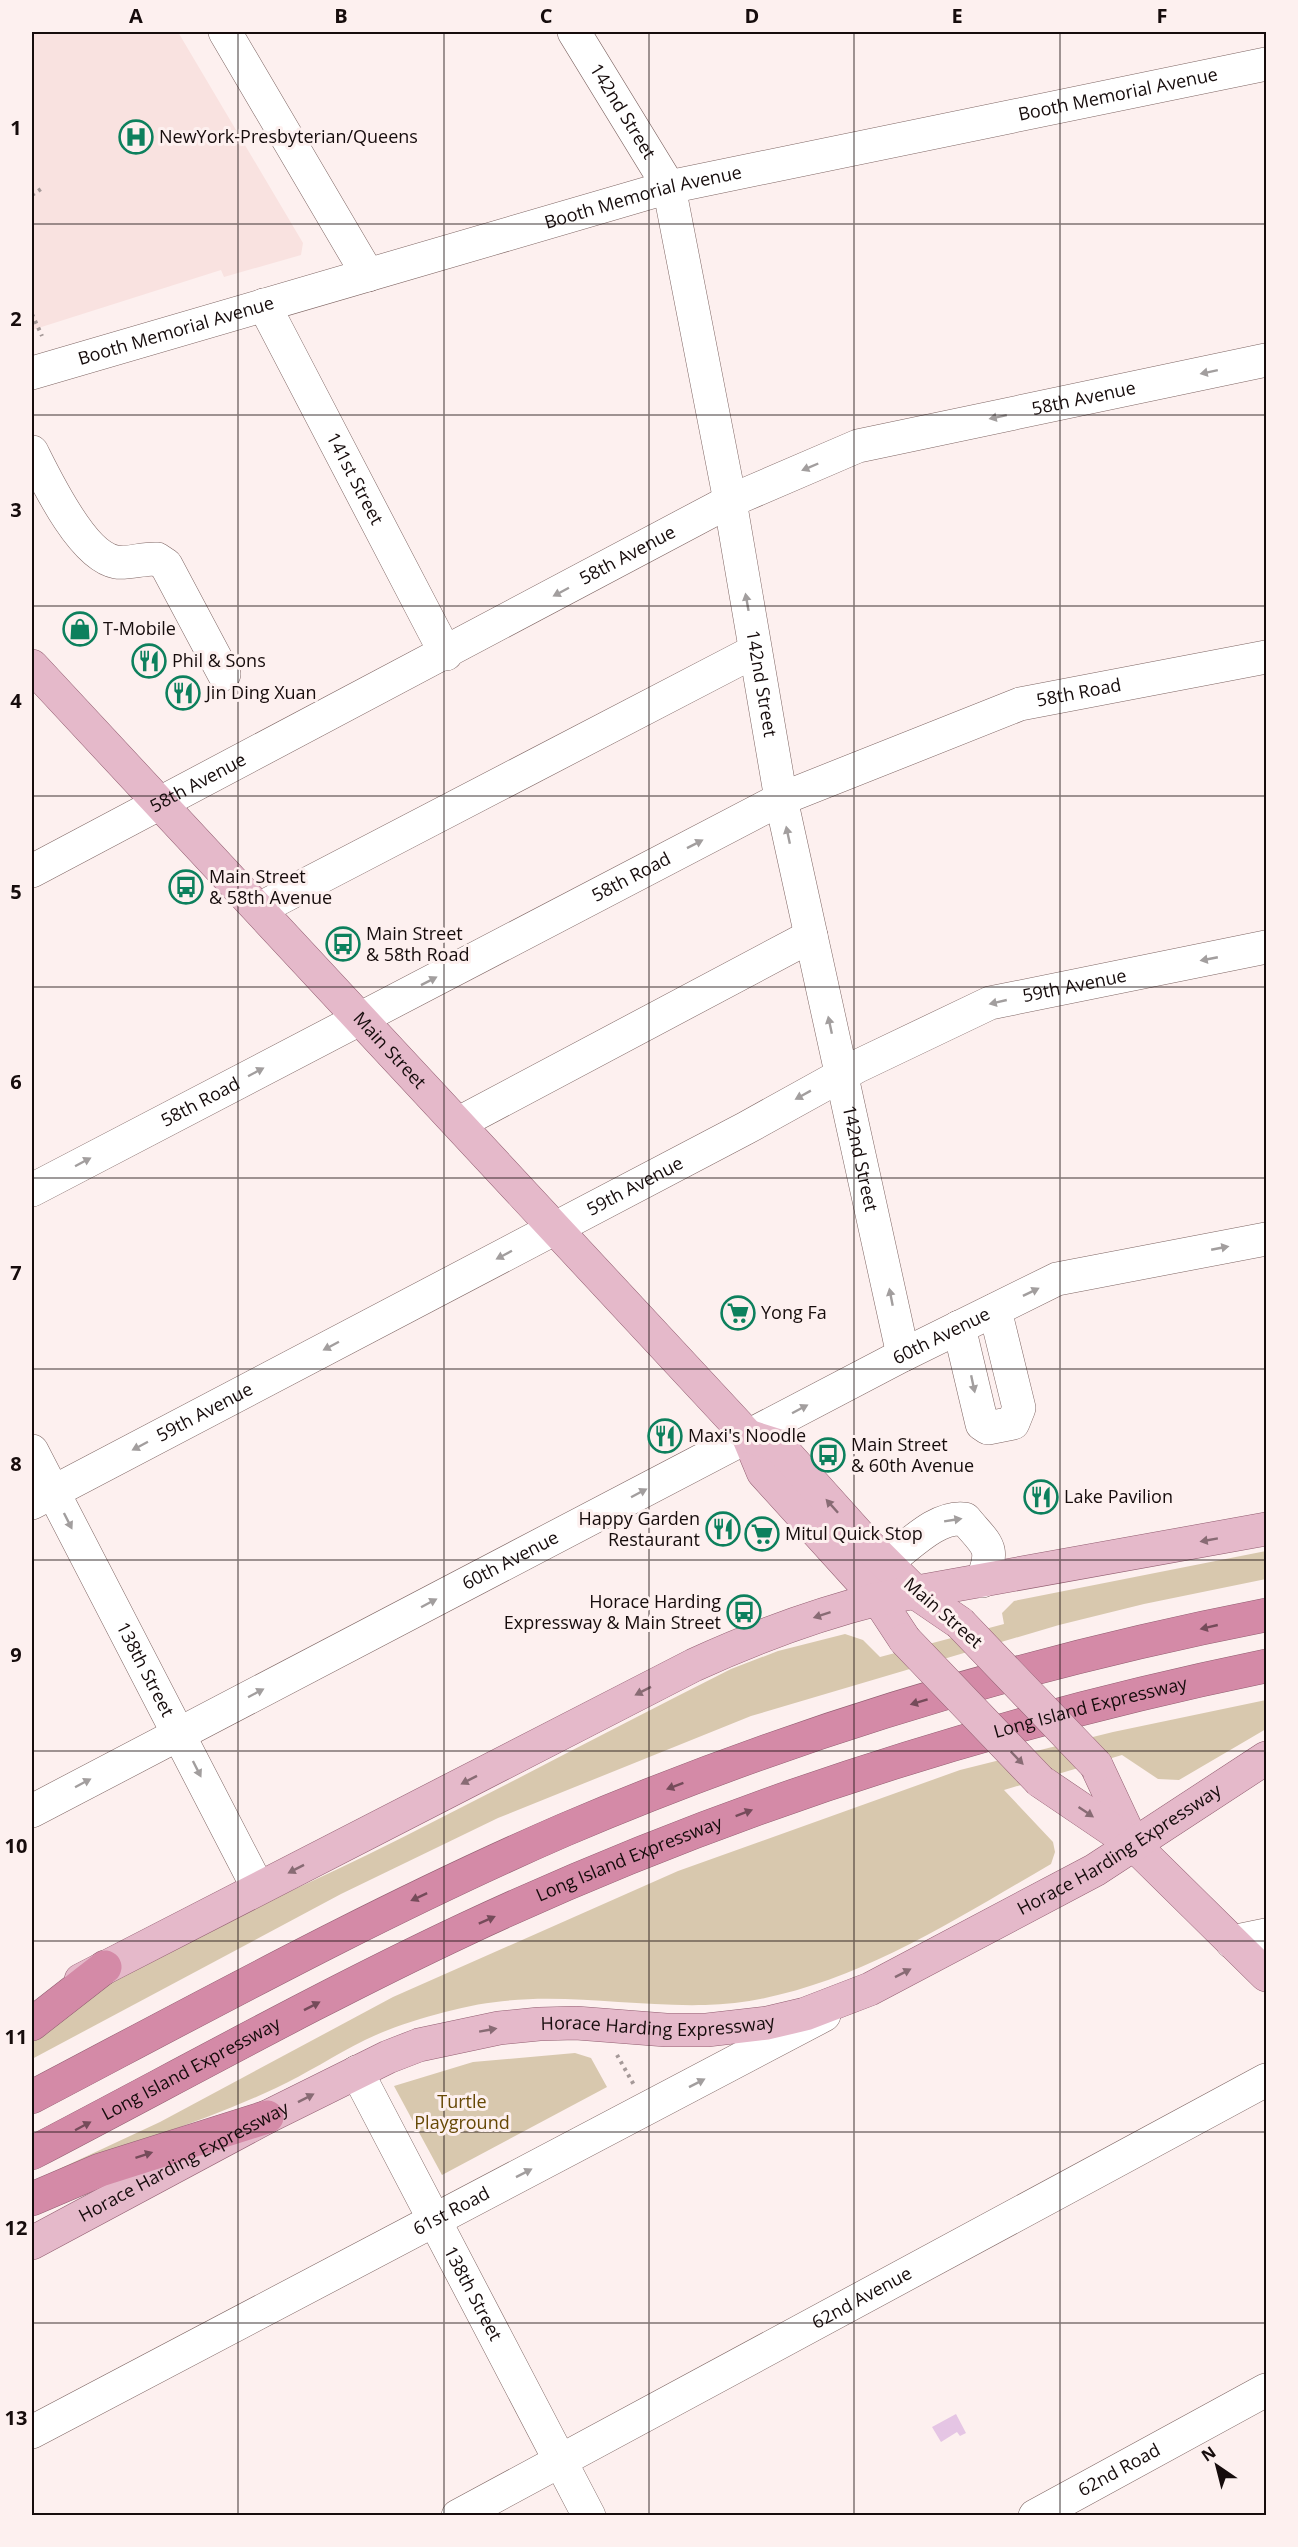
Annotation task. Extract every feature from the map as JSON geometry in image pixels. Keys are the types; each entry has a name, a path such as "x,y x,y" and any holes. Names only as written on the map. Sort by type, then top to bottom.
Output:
{"highway":[{"path":"32,2097 407,1903 564,1830 644,1798 795,1742 977,1683 1266,1615"},
{"name":"Long Island Expressway","path":"32,2153 465,1929 704,1828 867,1770 1022,1724 1167,1687 1266,1666"},
{"path":"32,2024 105,1967"},
{"path":"32,2199 110,2166 267,2117"}],"main road":[{"name":"Main Street","path":"32,666 748,1436 763,1472 878,1599 904,1640 1040,1781 1133,1844 1266,1975"},
{"name":"Main Street","path":"748,1436 779,1446 866,1543 916,1593 960,1623 1096,1765 1133,1844"},
{"path":"32,2006 702,1661 771,1632 878,1599 1266,1529"},
{"name":"Horace Harding Expressway","path":"32,2243 267,2117 357,2072 419,2045 499,2028 576,2023 666,2030 738,2027 805,2014 870,1989 1095,1870 1266,1758"}],"street":[{"path":"225,32 368,274"},
{"name":"142nd Street","path":"574,32 669,187 730,501 781,799 903,1355"},
{"name":"Booth Memorial Avenue","path":"32,373 669,187 1266,64"},
{"name":"141st Street","path":"264,305 446,654"},
{"name":"58th Avenue","path":"32,871 446,654 730,501 858,446 1266,360"},
{"path":"32,452 70,522 88,542 116,562 151,558 166,565 224,675"},
{"path":"259,909 755,651"},
{"name":"58th Road","path":"32,1190 781,799 1020,704 1266,657"},
{"path":"459,1123 810,936"},
{"name":"59th Avenue","path":"42,1497 555,1228 840,1075 990,1003 1266,947"},
{"name":"60th Avenue","path":"32,1811 903,1355 1057,1279 1266,1239"},
{"path":"959,1327 982,1424 988,1428 1013,1423 1019,1408 995,1310"},
{"name":"138th Street","path":"32,1451 42,1497 179,1734 258,1888"},
{"path":"887,1562 941,1522 953,1517 965,1519 990,1549 989,1563 982,1581"},
{"path":"1232,1942 1266,1935"},
{"name":"61st Road","path":"32,2432 870,1989"},
{"name":"138th Street","path":"357,2072 589,2516"},
{"name":"62nd Avenue","path":"458,2516 1266,2080"},
{"name":"62nd Road","path":"1035,2516 1266,2390"}],"path":[{"path":"32,195 41,189"},
{"path":"32,314 42,336"},
{"path":"615,2052 635,2086"}],"shaded area":[{"name":"NewYork-Presbyterian/Queens","path":"32,32 178,32 303,243 301,255 224,277 221,270 32,330"},
{"path":"956,2414 966,2433 960,2436 957,2432 941,2442 932,2427"}],"green space":[{"path":"1266,1551 1266,1579 1144,1604 1059,1625 751,1716 498,1818 341,1894 32,2059 32,2036 111,1983 152,1960 413,1832 731,1669 778,1651 845,1634 863,1640 880,1657 1004,1624 1002,1613 1014,1601"},
{"path":"1266,1700 1266,1729 1179,1780 1158,1779 1122,1755 1004,1790 1053,1842 1055,1852 1051,1864 928,1935 841,1975 797,1990 751,2001 671,2005 544,1999 512,2000 479,2004 445,2012 374,2036 287,2083 223,2111 57,2170 160,2122 393,1997 678,1871 960,1770 1113,1732"},
{"name":"Turtle Playground","path":"575,2053 591,2058 607,2087 442,2175 394,2086 473,2062"}],"place":[{"name":"NewYork-Presbyterian/Queens","path":"136,137"},
{"name":"T-Mobile","path":"80,629"},
{"name":"Phil & Sons","path":"149,661"},
{"name":"Jin Ding Xuan","path":"183,693"},
{"name":"Main Street & 58th Avenue","path":"186,887"},
{"name":"Main Street & 58th Road","path":"343,944"},
{"name":"Yong Fa","path":"738,1313"},
{"name":"Maxi's Noodle","path":"665,1436"},
{"name":"Main Street & 60th Avenue","path":"828,1455"},
{"name":"Lake Pavilion","path":"1041,1497"},
{"name":"Happy Garden Restaurant","path":"723,1529"},
{"name":"Mitul Quick Stop","path":"762,1534"},
{"name":"Horace Harding Expressway & Main Street","path":"744,1612"}]}
